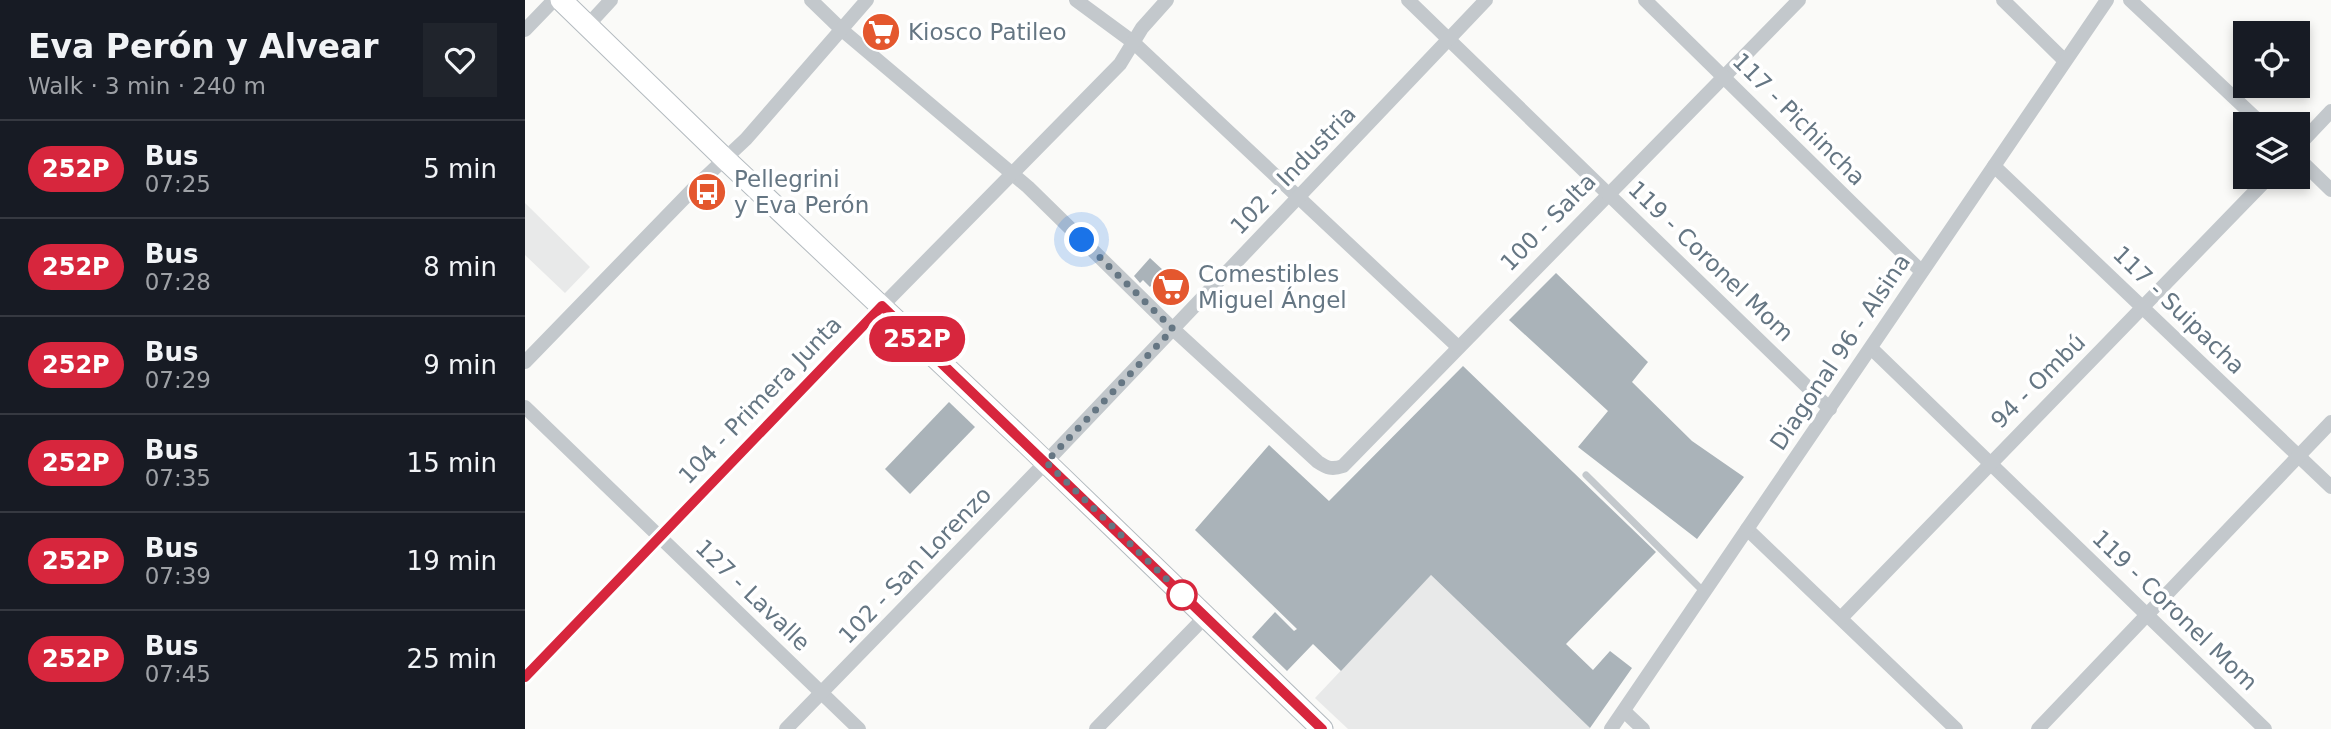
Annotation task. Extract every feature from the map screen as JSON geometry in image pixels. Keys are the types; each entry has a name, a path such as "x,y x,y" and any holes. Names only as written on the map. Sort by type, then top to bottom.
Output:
{"main road":[{"path":"561,0 1322,729"}],"street":[{"path":"525,30 554,0"},
{"path":"588,26 611,0"},
{"path":"811,0 842,30 1013,174 1173,329"},
{"path":"525,362 746,139 867,0"},
{"path":"1076,0 1133,42 1458,347"},
{"name":"104 - Primera Junta","path":"525,677 882,306 1120,64 1133,42 1167,0"},
{"name":"119 - Coronel Mom","path":"1408,0 1830,409"},
{"name":"102 - Industria","path":"1046,462 1486,0"},
{"name":"117 - Pichincha","path":"1645,0 1921,271"},
{"name":"100 - Salta","path":"1173,329 1327,468 1343,466 1799,0"},
{"path":"2003,0 2064,60"},
{"name":"Diagonal 96 - Alsina","path":"1611,729 2106,0"},
{"path":"2130,0 2249,112"},
{"path":"2310,133 2331,111"},
{"name":"117 - Suipacha","path":"1994,166 2331,487"},
{"path":"2310,170 2331,190"},
{"name":"94 - Ombú","path":"1841,618 2257,189"},
{"name":"119 - Coronel Mom","path":"1871,348 2265,729"},
{"name":"127 - Lavalle","path":"525,407 859,729"},
{"path":"2038,729 2331,422"},
{"name":"102 - San Lorenzo","path":"786,729 1046,462"},
{"path":"1748,529 1956,729"},
{"path":"1096,729 1205,617"},
{"path":"1624,711 1643,729"}],"lane":[{"path":"1586,475 1704,592"}],"shaded area":[{"path":"525,203 590,267 565,293 525,255"},
{"path":"1431,575 1590,729 1348,729 1315,698"}],"building":[{"name":"Kiosco Patileo","path":"878,20 895,35 883,49 868,36 869,30"},
{"path":"1150,258 1164,271 1150,287 1143,280 1140,283 1134,276"},
{"path":"1556,273 1648,362 1632,382 1692,441 1744,477 1697,539 1578,447 1608,411 1509,320"},
{"name":"Comestibles Miguel Ángel","path":"1170,280 1186,294 1170,307 1155,297"},
{"path":"1463,366 1656,552 1566,644 1593,670 1610,651 1632,668 1590,728 1431,575 1341,671 1313,644 1287,671 1252,637 1275,612 1294,631 1297,629 1195,530 1269,445 1329,501"},
{"path":"949,402 975,427 910,494 885,469"}],"bus line":[{"name":"252P","path":"525,677 882,306 1322,729"}],"place":[{"name":"Kiosco Patileo","path":"881,32"},
{"name":"Pellegrini y Eva Perón","path":"707,192"},
{"name":"Comestibles Miguel Ángel","path":"1171,287"}],"route":[{"path":"1082,240 1173,329 1046,462 1184,596 1182,595"}]}
